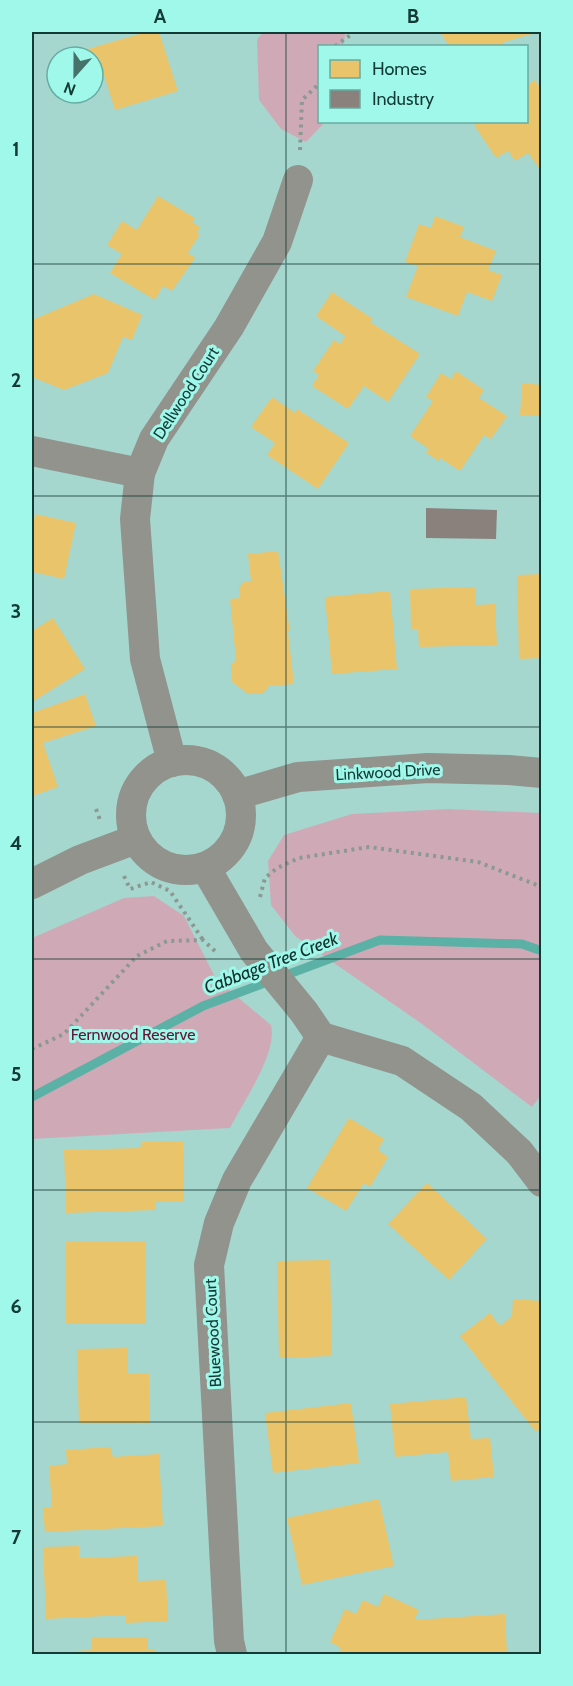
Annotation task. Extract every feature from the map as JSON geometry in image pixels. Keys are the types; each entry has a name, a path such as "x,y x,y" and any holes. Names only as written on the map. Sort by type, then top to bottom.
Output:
{"street":[{"name":"Dellwood Court","path":"172,762 145,659 135,519 141,472 154,439 228,327 278,242 298,180"},
{"path":"32,450 141,472"},
{"path":"32,884 124,843 131,823 131,807 135,792 144,778 156,768 172,762 187,760 203,763 217,770 229,781 237,795 241,812 239,829 232,845 220,858 205,867 189,870 173,868 158,863 145,852 124,843"},
{"name":"Linkwood Drive","path":"237,795 298,777 416,769 508,770 542,774"},
{"path":"205,867 254,951 321,1037 402,1061 471,1107 519,1152 542,1182"},
{"name":"Bluewood Court","path":"232,1654 228,1641 210,1265 219,1223 237,1180 321,1037"}],"path":[{"path":"336,45 353,32"},
{"path":"298,180 302,100 318,85"},
{"path":"96,809 124,843 130,888 152,882 170,891 203,940 213,947 219,957"},
{"path":"261,900 260,893 265,878 277,868 299,858 369,847 478,862 542,887"},
{"path":"32,1048 64,1034 136,956 166,941 203,940"}],"green space":[{"path":"263,32 346,32 343,45 318,45 318,123 324,123 306,142 281,129 259,100 257,40"},
{"path":"449,809 541,813 542,1094 532,1107 422,1024 295,936 271,905 268,861 284,835 352,814"},
{"name":"Fernwood Reserve","path":"154,896 184,916 216,979 271,1025 272,1036 269,1049 258,1077 230,1128 32,1139 32,938 124,898"}],"building: Homes":[{"path":"146,32 159,32 178,91 115,110 105,78 105,45 101,45"},
{"path":"440,32 539,32 504,42 502,45 448,45"},
{"path":"535,80 542,90 542,172 528,153 515,161 508,151 496,158 474,125 477,123 528,123 528,85"},
{"path":"158,196 195,218 192,222 200,227 197,233 200,234 188,253 195,258 172,291 163,286 155,300 110,273 122,254 107,245 122,221 137,230"},
{"path":"435,216 464,227 460,237 496,251 488,270 502,275 492,301 467,292 458,316 406,297 418,266 405,262 419,224 431,228"},
{"path":"332,292 373,319 370,322 420,354 388,402 364,386 348,409 312,386 319,375 313,371 334,340 340,344 345,336 316,316"},
{"path":"94,294 142,315 132,340 123,337 108,373 64,390 32,377 32,320"},
{"path":"456,371 484,390 479,398 507,416 491,439 484,435 460,471 440,458 439,461 426,453 429,449 410,436 433,401 426,397 441,373 451,379"},
{"path":"522,383 542,385 542,416 520,415"},
{"path":"272,397 295,413 297,409 349,443 318,489 267,455 275,443 251,427"},
{"path":"35,514 76,523 64,579 33,572 32,577 32,521 34,521"},
{"path":"278,551 290,632 288,632 294,684 269,686 263,693 248,694 232,682 231,665 236,660 230,599 240,598 239,588 244,582 251,581 248,554"},
{"path":"542,574 542,658 519,659 517,575"},
{"path":"475,587 476,605 495,604 497,645 419,647 418,629 411,629 410,589"},
{"path":"390,591 397,669 332,674 325,597"},
{"path":"53,618 85,669 32,702 32,631"},
{"path":"85,694 96,726 43,743 58,787 32,796 32,727 34,726 32,713"},
{"path":"349,1118 384,1139 378,1150 388,1157 370,1187 364,1183 346,1211 307,1188"},
{"path":"183,1141 184,1202 155,1202 156,1210 66,1213 64,1150 140,1148 142,1142"},
{"path":"427,1183 487,1239 449,1280 388,1224"},
{"path":"66,1241 146,1241 146,1324 66,1324"},
{"path":"330,1260 332,1356 279,1358 277,1261"},
{"path":"513,1299 542,1301 542,1427 536,1432 460,1336 490,1313 500,1326 512,1316"},
{"path":"127,1348 128,1373 149,1373 150,1423 79,1424 77,1349"},
{"path":"466,1397 471,1439 490,1438 494,1477 451,1481 448,1452 395,1457 390,1404"},
{"path":"351,1403 359,1463 273,1473 265,1413"},
{"path":"110,1447 113,1457 159,1454 163,1526 45,1532 43,1508 52,1507 49,1466 67,1464 66,1450"},
{"path":"379,1499 394,1566 302,1585 287,1518"},
{"path":"79,1546 79,1558 137,1556 138,1581 166,1580 168,1621 126,1623 126,1615 46,1619 43,1547"},
{"path":"384,1594 419,1610 414,1620 505,1614 507,1654 337,1654 341,1648 330,1642 345,1609 356,1614 363,1600 378,1607"},
{"path":"91,1637 148,1637 148,1649 156,1649 156,1654 75,1654 75,1651 91,1650"}],"building: Industry":[{"path":"426,508 497,510 496,539 426,538"}],"waterway":[{"name":"Cabbage Tree Creek","path":"32,1097 203,1006 380,940 522,944 542,951"}]}
